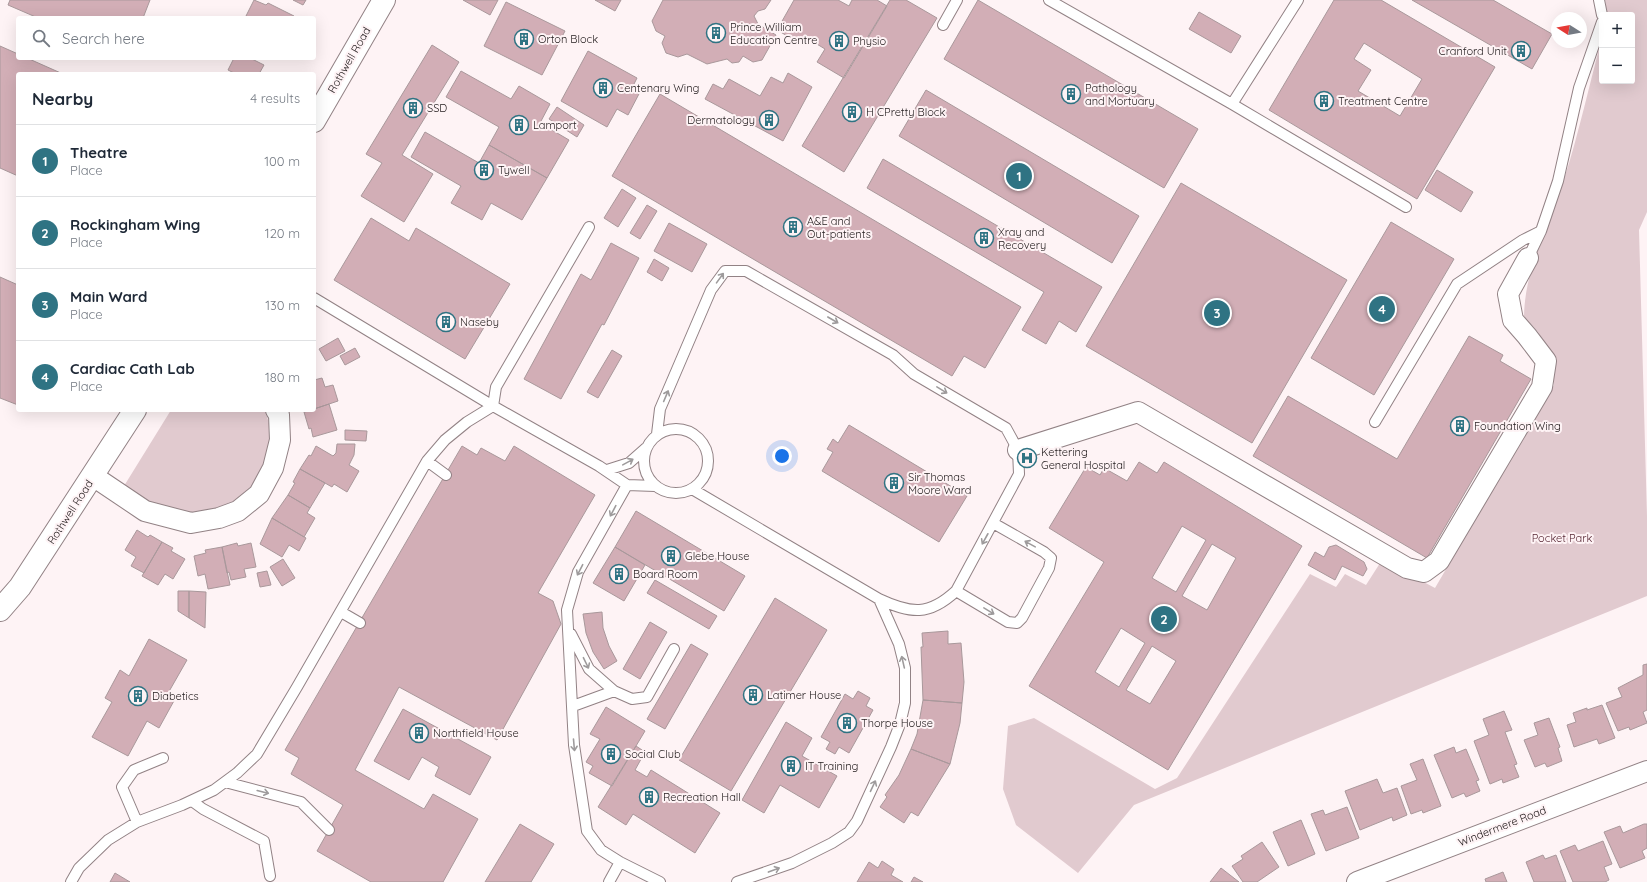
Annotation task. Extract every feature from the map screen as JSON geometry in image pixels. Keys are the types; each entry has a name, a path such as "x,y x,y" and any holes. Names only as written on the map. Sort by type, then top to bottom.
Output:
{"main road":[{"name":"Rothwell Road","path":"316,118 384,0"},
{"name":"Rothwell Road","path":"0,610 20,587 134,412"}],"street":[{"path":"1018,450 1138,412 1407,568 1424,572 1439,560 1542,387 1546,361 1513,320 1508,294 1528,258"},
{"path":"93,476 145,511 191,523 219,518 238,511 259,494 273,468 280,440 279,415 277,412"},
{"name":"Windermere Road","path":"1358,882 1647,771"}],"lane":[{"path":"943,25 957,0"},
{"path":"1049,0 1232,104 1406,207"},
{"path":"1232,104 1298,0"},
{"path":"1599,0 1601,12"},
{"path":"1528,258 1541,231 1558,181 1579,88 1599,31"},
{"path":"71,882 80,868 108,840 137,822 214,790 237,773 257,754 427,462 445,440 467,422 493,406 496,387 589,227"},
{"path":"1375,422 1457,284 1523,240 1541,231"},
{"path":"657,434 660,409 711,290 725,271 746,271 893,355 914,374 1006,428 1018,450 1019,474 956,591 944,602 936,606 914,611 898,608 879,599 692,488"},
{"path":"316,299 493,406 606,470 627,485 655,486"},
{"path":"606,470 629,463 646,448 657,434 676,428 694,434 702,442 706,451 708,462 706,472 700,482 692,488 683,492 673,493 664,491 655,486 648,478 644,468 646,448"},
{"path":"427,462 446,475"},
{"path":"627,485 578,572 568,610 574,745 587,831 601,850 620,862 660,882"},
{"path":"956,591 1008,622 1017,623 1022,618 1046,574 1051,558 993,523"},
{"path":"737,882 792,863 832,843 849,832 857,821 891,747 900,724 905,704 905,668 899,644 879,599"},
{"path":"341,612 360,623"},
{"path":"569,628 588,669 614,690 632,699 646,697 674,649"},
{"path":"573,706 614,690"},
{"path":"137,822 122,787 134,770 163,758"},
{"path":"225,782 301,802 329,830"},
{"path":"192,800 203,808 264,841 270,876"},
{"path":"609,882 620,862"}],"green space":[{"name":"Pocket Park","path":"1605,0 1647,0 1647,212 1639,230 1647,516 1647,596 1134,805 1078,873 1016,825 1003,789 1008,726 1034,718 1155,789 1177,778 1310,574 1336,587 1345,574 1366,585 1382,560 1435,588 1554,385 1552,360 1538,332 1524,316 1525,298 1533,263 1564,179 1599,50 1599,84 1635,84 1635,12 1607,12"},
{"path":"170,412 266,412 270,427 268,458 256,484 231,507 198,515 152,503 124,486"}],"building":[{"path":"10,0 150,0 144,16 33,16 8,5"},
{"path":"254,0 266,5 268,3 294,16 246,16"},
{"path":"293,0 306,0 303,5"},
{"path":"463,0 498,0 490,15"},
{"path":"595,0 621,0 615,11"},
{"name":"Prince William Education Centre","path":"663,0 771,0 765,9 758,11 754,16 758,24 776,35 762,60 753,62 743,56 739,62 732,63 727,59 707,64 687,54 678,57 666,53 662,43 665,36 656,31 652,21"},
{"name":"Physio","path":"794,0 838,0 849,6 852,0 877,0 887,6 844,78 817,62 825,49 807,38 803,45 777,30"},
{"name":"H CPretty Block","path":"890,0 906,0 937,18 844,172 802,146"},
{"name":"Pathology and Mortuary","path":"978,0 1198,129 1164,188 944,59"},
{"name":"Treatment Centre","path":"1334,0 1381,0 1495,67 1417,199 1269,110","holes":["1364,43 1422,79 1400,116 1358,91 1371,70 1354,59"]},
{"name":"Cranford Unit","path":"1412,0 1493,0 1551,33 1532,69"},
{"name":"Orton Block","path":"506,2 565,31 542,75 484,46"},
{"path":"1199,12 1241,36 1231,53 1189,29"},
{"name":"SSD","path":"432,45 459,62 402,155 433,174 404,222 361,196 382,163 366,154"},
{"path":"0,46 16,53 16,60 32,60 58,72 16,72 16,175 0,168"},
{"name":"Centenary Wing","path":"588,51 637,78 633,86 641,90 628,115 617,109 607,127 561,101"},
{"path":"233,60 254,60 264,65 260,72 232,72 228,70"},
{"name":"Lamport","path":"461,71 511,99 519,86 550,104 540,123 569,140 547,178 489,145 499,127 446,97"},
{"name":"Dermatology","path":"788,73 812,87 783,141 705,99 713,84 723,89 729,79 760,96 771,77 783,83"},
{"path":"926,90 1139,216 1112,263 899,136"},
{"name":"A&E and Out-patients","path":"660,94 1021,307 985,368 964,356 952,376 612,176"},
{"path":"557,107 584,125 577,137 549,119"},
{"name":"Tywell","path":"425,132 479,163 489,145 547,178 522,220 491,203 482,220 451,203 461,186 411,157"},
{"name":"Xray and Recovery","path":"883,159 1102,287 1076,332 1059,321 1046,344 1022,330 1044,292 867,188"},
{"path":"1437,170 1473,192 1461,212 1425,190"},
{"path":"1181,183 1347,280 1252,443 1086,346"},
{"path":"622,189 636,198 618,227 604,218"},
{"path":"647,205 657,211 640,239 630,233"},
{"name":"Naseby","path":"371,218 409,241 416,228 510,284 465,359 334,280"},
{"path":"1391,222 1454,259 1374,395 1311,358"},
{"path":"669,223 707,244 692,272 654,251"},
{"path":"611,243 639,258 604,325 602,324 561,399 524,379 581,274 591,280"},
{"path":"654,259 669,268 662,281 647,272"},
{"path":"0,277 16,284 16,404 0,398"},
{"name":"Foundation Wing","path":"1469,336 1503,355 1500,361 1531,379 1427,558 1253,456 1288,396 1397,459"},
{"path":"338,338 345,351 326,361 319,349"},
{"path":"355,348 360,357 345,365 340,356"},
{"path":"612,350 622,356 598,398 587,392"},
{"path":"322,378 325,387 333,385 338,401 316,408 316,380"},
{"path":"329,404 337,430 313,437 304,412 316,412 316,408"},
{"name":"Sir Thomas Moore Ward","path":"849,425 967,496 939,542 822,471 833,452 827,449 833,439 838,443"},
{"path":"345,430 367,431 366,441 345,440"},
{"path":"337,444 355,444 354,455 349,465 359,471 347,492 334,484 332,487 300,469 309,455 311,456 316,446 333,456 336,453"},
{"path":"462,446 477,455 481,448 505,461 514,446 595,495 538,593 553,601 561,624 497,740 399,687 355,770 424,809 433,794 478,819 443,882 371,882 317,851 343,805 291,774 299,758 285,750"},
{"path":"1139,462 1157,473 1164,462 1302,546 1168,770 1029,686 1104,562 1049,528 1086,467 1100,475 1104,468 1127,481","holes":["1182,526 1206,540 1176,592 1152,578","1212,544 1236,558 1207,610 1182,596","1121,628 1145,643 1119,687 1095,672","1152,646 1176,661 1150,704 1126,690"]},
{"path":"300,469 325,483 310,508 288,495 295,483 293,482"},
{"path":"288,495 310,508 307,513 315,518 304,537 272,518"},
{"name":"Glebe House","path":"636,511 745,576 724,611 615,547"},
{"path":"272,518 306,538 299,551 289,545 282,557 260,544"},
{"path":"137,530 148,537 150,535 162,542 144,573 131,566 136,557 125,550"},
{"path":"162,542 173,548 171,551 185,559 173,579 165,574 158,585 142,576"},
{"path":"237,543 238,546 251,543 256,567 244,569 246,577 231,580 229,572 227,573 222,547"},
{"path":"1336,545 1364,562 1367,569 1363,576 1342,566 1335,580 1308,565 1315,552 1324,557 1329,547"},
{"path":"222,547 230,585 208,589 205,574 198,576 194,556 206,553 205,550"},
{"name":"Board Room","path":"615,547 645,565 624,601 593,583"},
{"path":"283,559 295,578 282,586 270,567"},
{"path":"267,571 271,585 260,587 257,573"},
{"path":"655,580 717,616 709,629 647,593"},
{"path":"178,591 189,591 189,618 178,611"},
{"path":"189,591 206,592 205,628 189,618"},
{"name":"Latimer House","path":"775,598 827,630 731,791 679,760"},
{"path":"602,612 603,628 609,646 617,661 604,669 593,652 586,633 583,614"},
{"path":"650,622 667,632 640,679 623,669"},
{"path":"948,631 948,644 961,643 964,682 962,703 923,700 921,647 923,647 922,633"},
{"name":"Diabetics","path":"149,639 187,660 167,695 175,699 159,728 147,721 128,756 92,737 112,702 105,698 120,670 129,676"},
{"path":"691,644 708,654 665,729 647,719"},
{"path":"1647,664 1647,710 1643,712 1647,723 1630,730 1629,727 1618,731 1606,703 1622,697 1618,688 1643,675 1643,665"},
{"name":"Thorpe House","path":"858,691 870,698 866,706 873,710 849,753 839,747 835,754 826,749 830,742 821,737 845,694 853,699"},
{"path":"923,700 962,703 960,723 950,764 911,749 917,734"},
{"path":"1602,705 1615,738 1599,744 1597,739 1574,747 1567,725 1576,722 1573,713"},
{"name":"Social Club","path":"606,707 645,731 612,786 589,773 593,766 586,762 600,739 590,734"},
{"name":"Northfield House","path":"403,709 491,757 470,795 435,776 439,767 422,757 409,780 374,761"},
{"path":"1504,711 1512,730 1505,732 1517,764 1514,765 1519,777 1503,783 1502,779 1490,784 1474,741 1489,735 1483,719"},
{"path":"1549,718 1560,747 1558,748 1562,761 1547,767 1545,763 1535,767 1524,740 1538,735 1534,723"},
{"name":"IT Training","path":"786,722 812,738 802,756 837,776 819,808 780,785 764,813 742,800"},
{"name":"Recreation Hall","path":"636,746 645,752 635,770 647,777 651,770 720,813 695,853 633,814 626,825 598,807"},
{"path":"1454,747 1456,753 1466,749 1479,780 1476,781 1480,791 1466,797 1464,793 1452,798 1434,755"},
{"path":"911,749 950,764 918,816 911,812 904,823 880,807 887,797 885,795 899,775"},
{"path":"1423,759 1441,806 1423,813 1422,810 1411,814 1401,786 1417,780 1410,764"},
{"path":"1377,779 1383,793 1397,788 1407,815 1393,821 1392,817 1360,830 1345,791"},
{"path":"1347,807 1359,838 1326,851 1311,814 1323,810 1325,815"},
{"path":"1301,820 1315,854 1288,866 1273,832"},
{"path":"520,824 554,844 531,882 485,882"},
{"path":"1647,824 1647,848 1642,851 1645,858 1620,868 1604,832 1620,826 1623,833"},
{"path":"1603,841 1612,864 1604,867 1609,880 1605,882 1573,882 1560,851 1575,845 1578,851"},
{"path":"1262,842 1279,867 1257,882 1243,882 1232,866 1243,859 1241,856"},
{"path":"1543,855 1545,859 1556,855 1566,882 1534,882 1526,862"},
{"path":"882,861 894,869 891,875 903,882 857,882 869,862 878,868"},
{"path":"1221,868 1239,882 1210,882"},
{"path":"1503,872 1507,882 1486,882 1485,879"},
{"path":"115,873 130,882 110,882"},
{"path":"914,877 923,882 911,882"}],"place":[{"name":"Prince William Education Centre","path":"716,33"},
{"name":"Orton Block","path":"524,39"},
{"name":"Physio","path":"839,41"},
{"name":"Cranford Unit","path":"1521,51"},
{"name":"Centenary Wing","path":"603,88"},
{"name":"Pathology and Mortuary","path":"1071,94"},
{"name":"Treatment Centre","path":"1324,101"},
{"name":"SSD","path":"413,108"},
{"name":"H CPretty Block","path":"852,112"},
{"name":"Dermatology","path":"769,120"},
{"name":"Lamport","path":"519,125"},
{"name":"Tywell","path":"484,170"},
{"name":"Theatre","path":"1019,176"},
{"name":"A&E and Out-patients","path":"793,227"},
{"name":"Xray and Recovery","path":"984,238"},
{"name":"Cardiac Cath Lab","path":"1382,309"},
{"name":"Main Ward","path":"1217,313"},
{"name":"Naseby","path":"446,322"},
{"name":"Foundation Wing","path":"1460,426"},
{"name":"Kettering General Hospital","path":"1027,458"},
{"name":"Sir Thomas Moore Ward","path":"894,483"},
{"name":"Glebe House","path":"671,556"},
{"name":"Board Room","path":"619,574"},
{"name":"Rockingham Wing","path":"1164,619"},
{"name":"Latimer House","path":"753,695"},
{"name":"Diabetics","path":"138,696"},
{"name":"Thorpe House","path":"847,723"},
{"name":"Northfield House","path":"419,733"},
{"name":"Social Club","path":"611,754"},
{"name":"IT Training","path":"791,766"},
{"name":"Recreation Hall","path":"649,797"}]}
